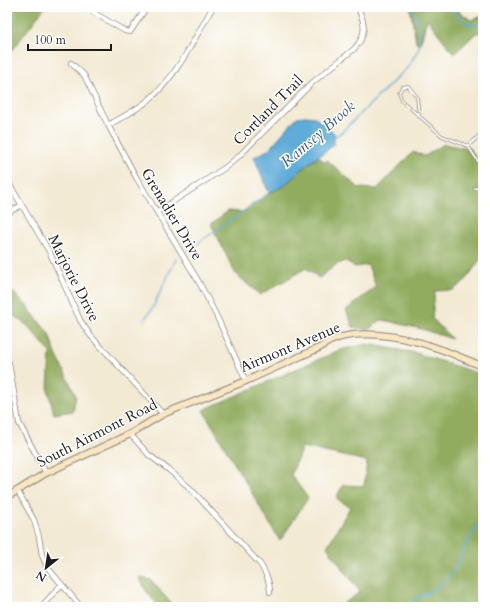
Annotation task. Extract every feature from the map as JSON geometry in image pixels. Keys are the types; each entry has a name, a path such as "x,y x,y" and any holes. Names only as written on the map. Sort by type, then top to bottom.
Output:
{"street":[{"path":"84,7 125,31 130,32 147,7"},
{"path":"108,125 141,106 161,88 179,65 213,7"},
{"name":"Cortland Trail","path":"156,212 230,163 313,82 354,49 364,34 363,19 356,7"},
{"name":"Grenadier Drive","path":"71,63 84,75 108,125 136,177 200,284 218,317 246,381"},
{"name":"Marjorie Drive","path":"7,180 50,253 80,320 90,334 163,414"},
{"path":"7,213 22,205"},
{"name":"Airmont Avenue","path":"202,399 246,381 332,341 355,334 390,336 424,344 483,366"},
{"path":"7,358 19,423 46,473"},
{"name":"South Airmont Road","path":"7,497 46,473 130,434 163,414 202,399"},
{"path":"130,434 149,455 191,489 260,564 270,585 270,592"},
{"path":"17,490 34,520 42,555 47,567 81,607"},
{"path":"41,607 61,585"}],"lane":[{"path":"419,116 417,97 408,86 402,87 399,93 402,101 419,116 442,136 468,146 483,169"},
{"path":"468,146 483,132"},
{"path":"475,188 483,191"}],"green space":[{"path":"7,7 45,7 11,52 7,54"},
{"path":"410,7 453,7 471,20 483,16 483,33 476,33 454,54 427,19 420,45 416,42"},
{"path":"444,144 470,149 479,162 483,176 479,186 483,196 483,256 464,282 453,290 435,291 432,318 452,339 422,329 383,320 368,330 353,327 346,310 376,287 368,265 355,267 346,261 337,264 319,278 306,268 260,295 235,273 211,224 228,211 242,212 269,193 284,186 308,164 319,157 325,162 327,160 359,188 377,189 413,152 425,156"},
{"path":"7,286 26,305 49,334 56,354 76,396 73,411 54,414 48,390 50,352 27,325 7,311"},
{"path":"367,344 416,353 483,375 483,607 339,607 360,592 327,547 350,507 336,498 343,485 364,486 367,461 302,447 291,475 308,498 280,541 203,410 340,350"},
{"path":"139,577 151,580 174,607 159,607 146,591"}],"water":[{"path":"297,117 315,117 334,133 334,145 308,164 284,186 269,193 254,157 268,150"}],"waterway":[{"name":"Ramsey Brook","path":"332,138 342,132 408,67 420,45 420,31 414,7"},
{"name":"Ramsey Brook","path":"450,7 463,20 472,24 483,25"},
{"name":"Ramsey Brook","path":"187,251 269,193"},
{"name":"Ramsey Brook","path":"144,320 153,307 176,259"},
{"path":"409,607 414,600 436,588 455,570 465,547 483,516"}]}
